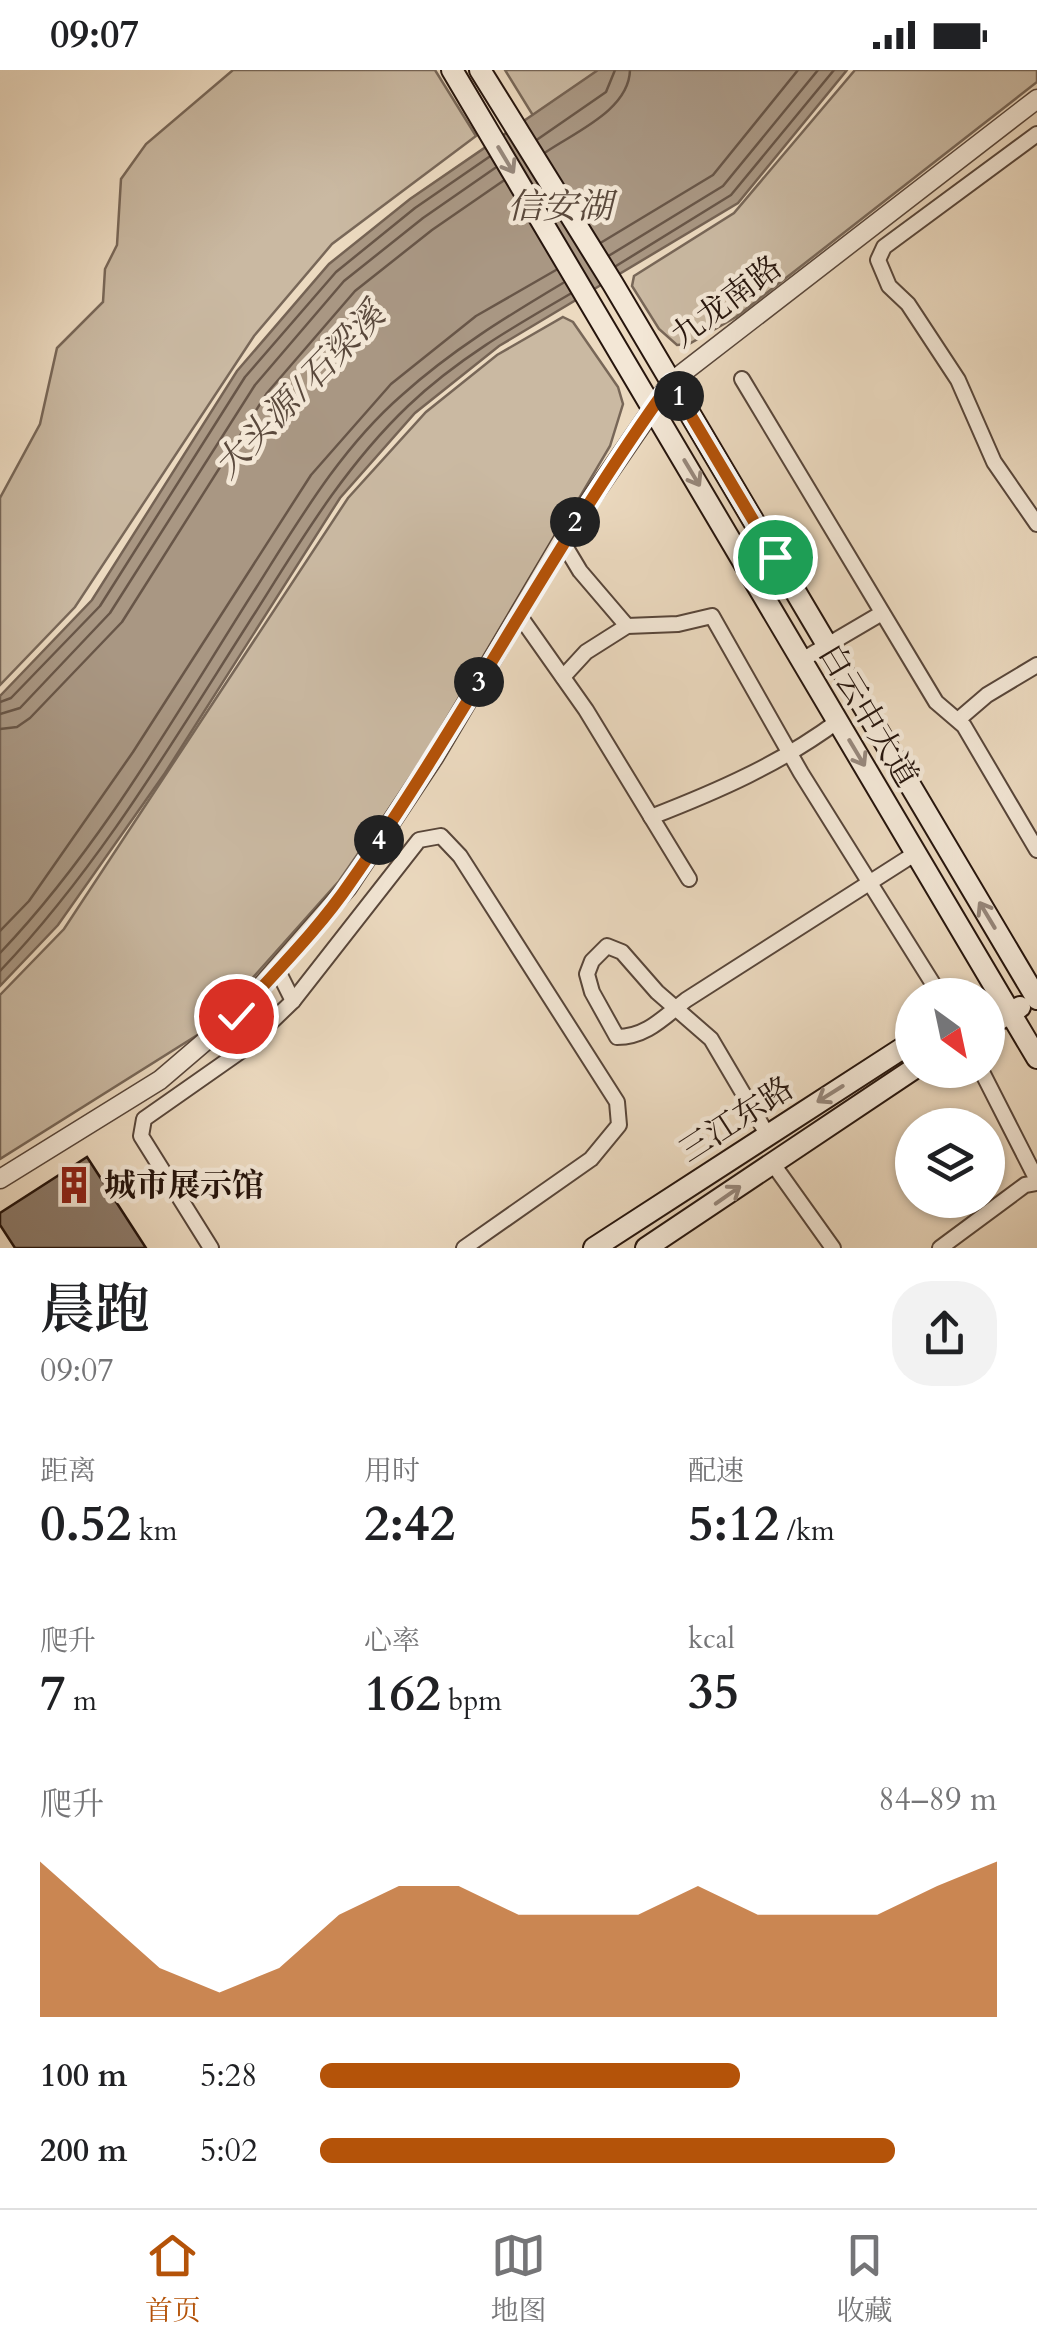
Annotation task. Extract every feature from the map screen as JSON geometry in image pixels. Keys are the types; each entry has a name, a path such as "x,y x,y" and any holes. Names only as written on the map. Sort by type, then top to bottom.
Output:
{"main road":[{"name":"白云中大道","path":"480,70 613,284 1036,997"},
{"name":"白云中大道","path":"454,73 916,854 982,978"},
{"path":"1005,981 1037,956"},
{"path":"1005,1016 1036,997"},
{"name":"白云中大道","path":"1005,1008 1037,1058"},
{"name":"三江东路","path":"594,1248 895,1053"},
{"name":"三江东路","path":"646,1248 895,1081"}],"street":[{"name":"九龙南路","path":"0,1179 160,1080 236,1016 348,887 436,756 562,541 671,382 1037,99"},
{"path":"1037,134 884,247 878,260 889,286 908,304 958,380 994,462 1037,524"},
{"path":"976,149 992,170"},
{"path":"742,379 942,710 958,718 1037,850"},
{"path":"562,541 580,571 627,626"},
{"path":"802,660 882,613"},
{"path":"519,615 564,677 689,879"},
{"path":"564,677 586,652 627,626 678,624 712,616 790,755 929,978"},
{"path":"958,718 1037,665"},
{"path":"651,817 730,786 790,755 838,721"},
{"path":"210,1248 141,1136 144,1119 241,1051 292,1002 419,840 440,836 460,856 618,1102 619,1125 591,1158 464,1248"},
{"path":"768,1134 710,1040 677,1007 658,992 622,952 607,946 592,961 587,974 592,992 617,1037 638,1037 677,1007 916,854"},
{"path":"277,969 292,1002"},
{"path":"940,1248 1025,1185 1037,1182 990,1088"},
{"path":"773,1164 834,1248"}],"shaded area":[{"path":"233,70 435,70 476,136 332,244 254,336 75,607 0,685 0,498 40,424 57,348 103,302 105,269 117,245 121,179 146,144"},
{"path":"505,70 609,70 537,122"},
{"path":"855,70 1037,70 1037,82 736,317 689,344 677,345 659,329 632,286 634,276 734,213"},
{"path":"563,317 573,322 618,387 623,404 610,446 430,750 339,881 207,1029 0,1159 0,995 64,929 348,498 426,412 497,355"}],"water":[{"name":"信安湖","path":"598,70 847,70 738,203 499,346 415,413 340,498 165,773 58,925 0,986 0,696 92,600 237,371 329,264 410,199"}],"building":[{"name":"城市展示馆","path":"87,1157 146,1248 15,1248 0,1225 0,1213"}],"place":[{"name":"城市展示馆","path":"74,1185"}],"route":[{"path":"236,1016 348,887 436,756 562,541 671,382 775,557"}],"water label":[{"name":"大头源/石梁溪","path":"299,390"}]}
